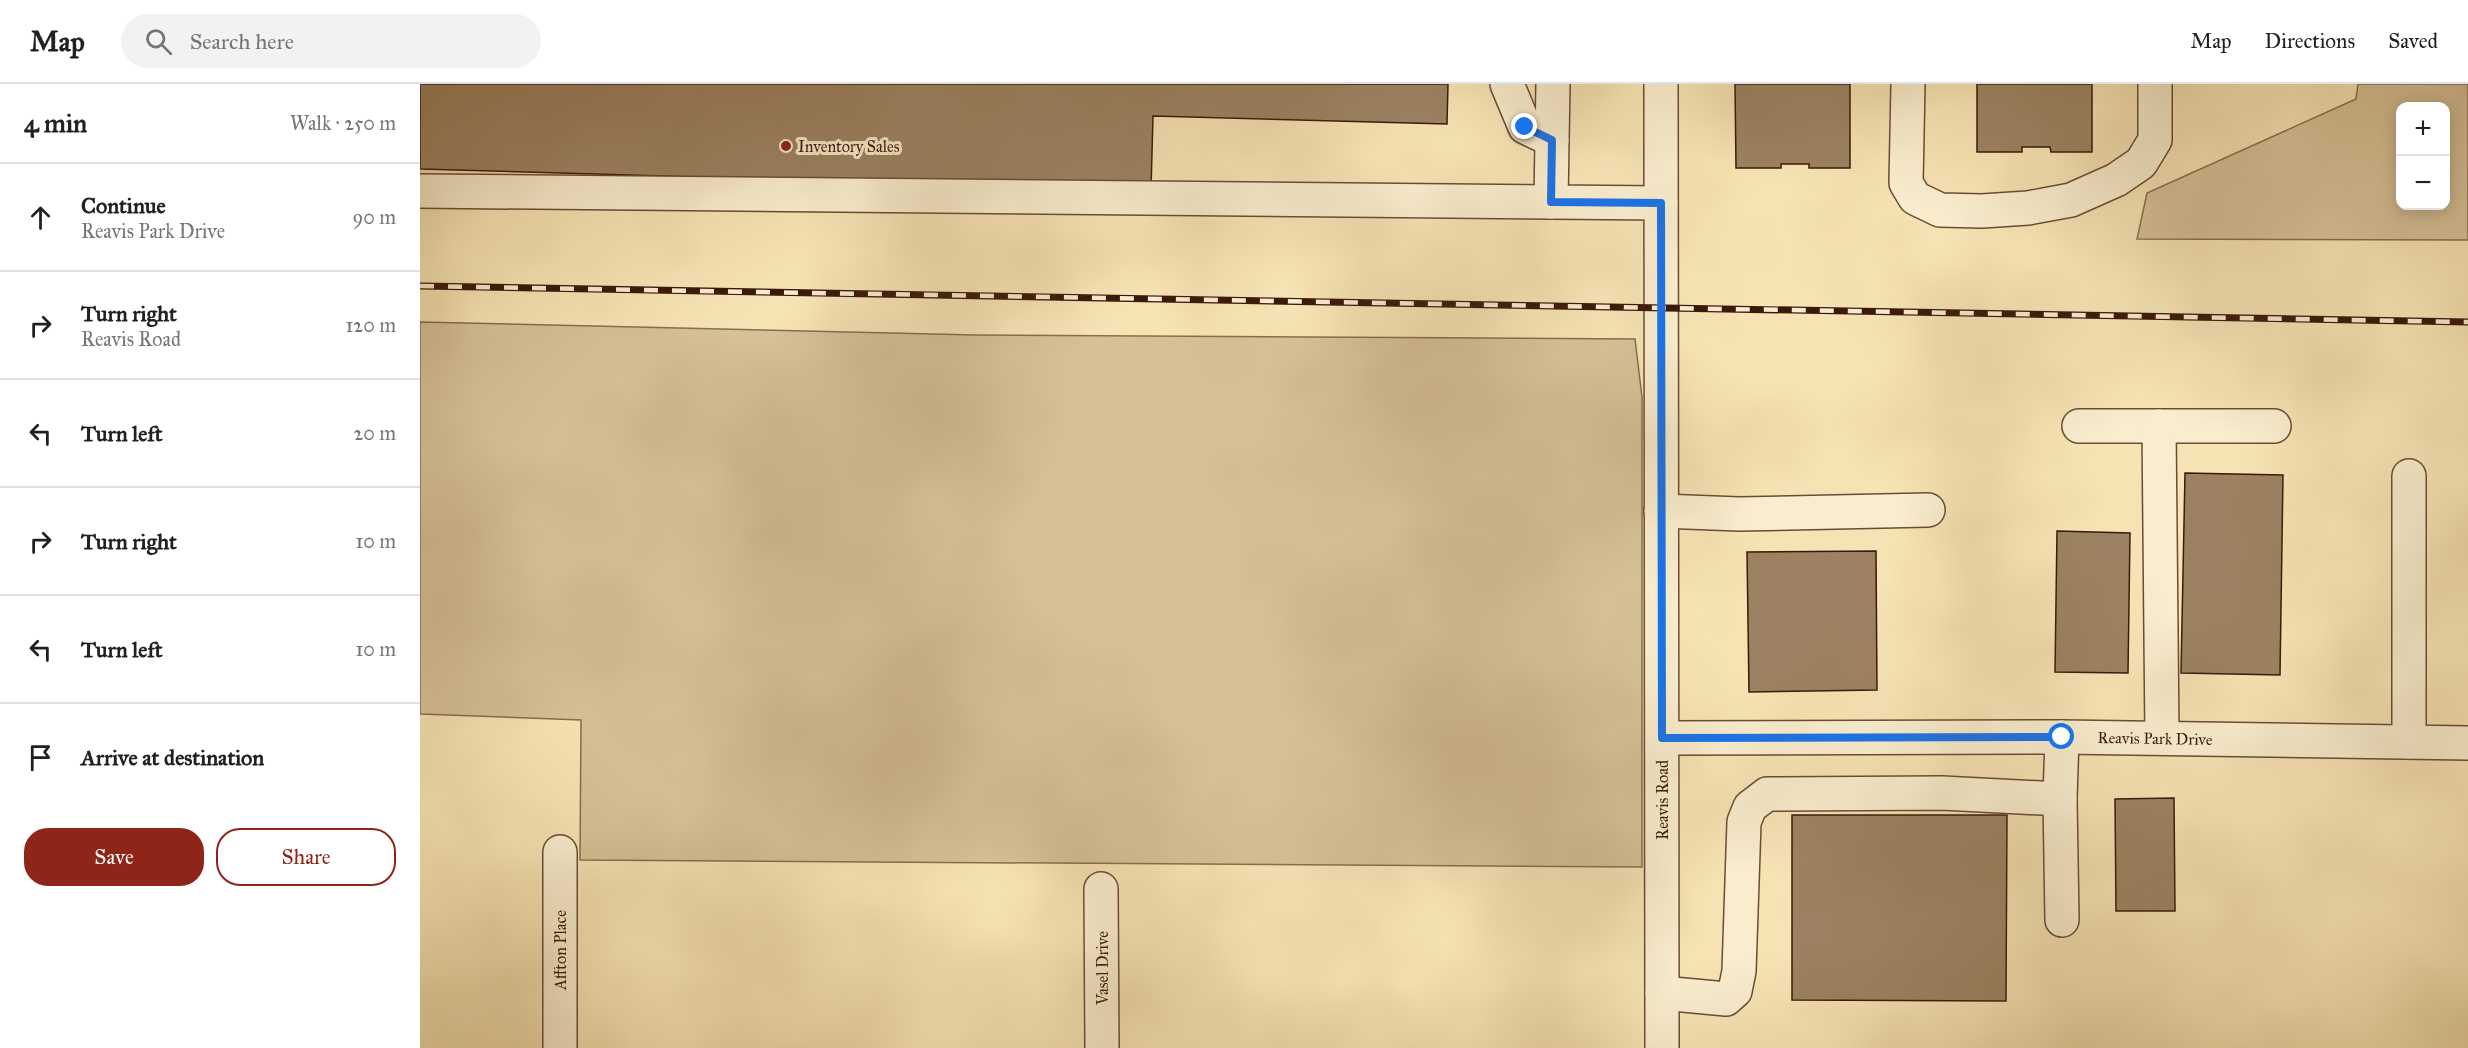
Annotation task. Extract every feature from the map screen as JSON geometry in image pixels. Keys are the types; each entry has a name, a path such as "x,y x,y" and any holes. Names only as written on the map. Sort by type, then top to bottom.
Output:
{"street":[{"path":"1507,84 1525,127 1552,140"},
{"path":"1551,202 1553,84"},
{"name":"Reavis Road","path":"1660,84 1662,1048"},
{"path":"1908,84 1906,183 1915,198 1940,210 1982,211 2028,208 2071,200 2116,180 2141,163 2155,140 2155,84"},
{"path":"420,191 1661,203"},
{"path":"2079,426 2274,426"},
{"path":"2159,426 2162,738"},
{"path":"2409,476 2409,742"},
{"path":"1661,511 1739,514 1928,510"},
{"path":"2062,737 2060,799 2062,920"},
{"name":"Reavis Park Drive","path":"1662,738 2062,737 2468,743"},
{"path":"1662,993 1726,999 1735,990 1739,971 1744,822 1750,807 1767,794 1942,793 2060,799"},
{"name":"Affton Place","path":"560,852 560,1048"},
{"name":"Vasel Drive","path":"1101,889 1102,1048"}],"shaded area":[{"path":"2358,84 2468,84 2468,240 2137,239 2147,193 2356,99"},
{"path":"420,322 976,335 1635,339 1642,397 1642,867 580,860 581,720 420,714"}],"building":[{"name":"Inventory Sales","path":"420,84 1448,84 1447,124 1153,116 1151,190 420,169"},
{"path":"1735,84 1850,84 1850,168 1809,168 1809,164 1781,164 1781,168 1736,168"},
{"path":"1977,84 2092,84 2092,152 2051,152 2050,147 2022,147 2022,152 1977,152"},
{"path":"2185,473 2283,475 2280,675 2181,673"},
{"path":"2057,531 2130,533 2128,673 2055,672"},
{"path":"1876,551 1877,690 1749,692 1747,552"},
{"path":"2174,798 2175,911 2116,911 2115,799"},
{"path":"1792,815 2007,815 2006,1001 1792,1000"}],"railway":[{"path":"420,286 2468,322"}],"place":[{"name":"Inventory Sales","path":"786,146"}],"route":[{"path":"1525,127 1552,140 1551,202 1661,203 1662,738 2062,737"}]}
